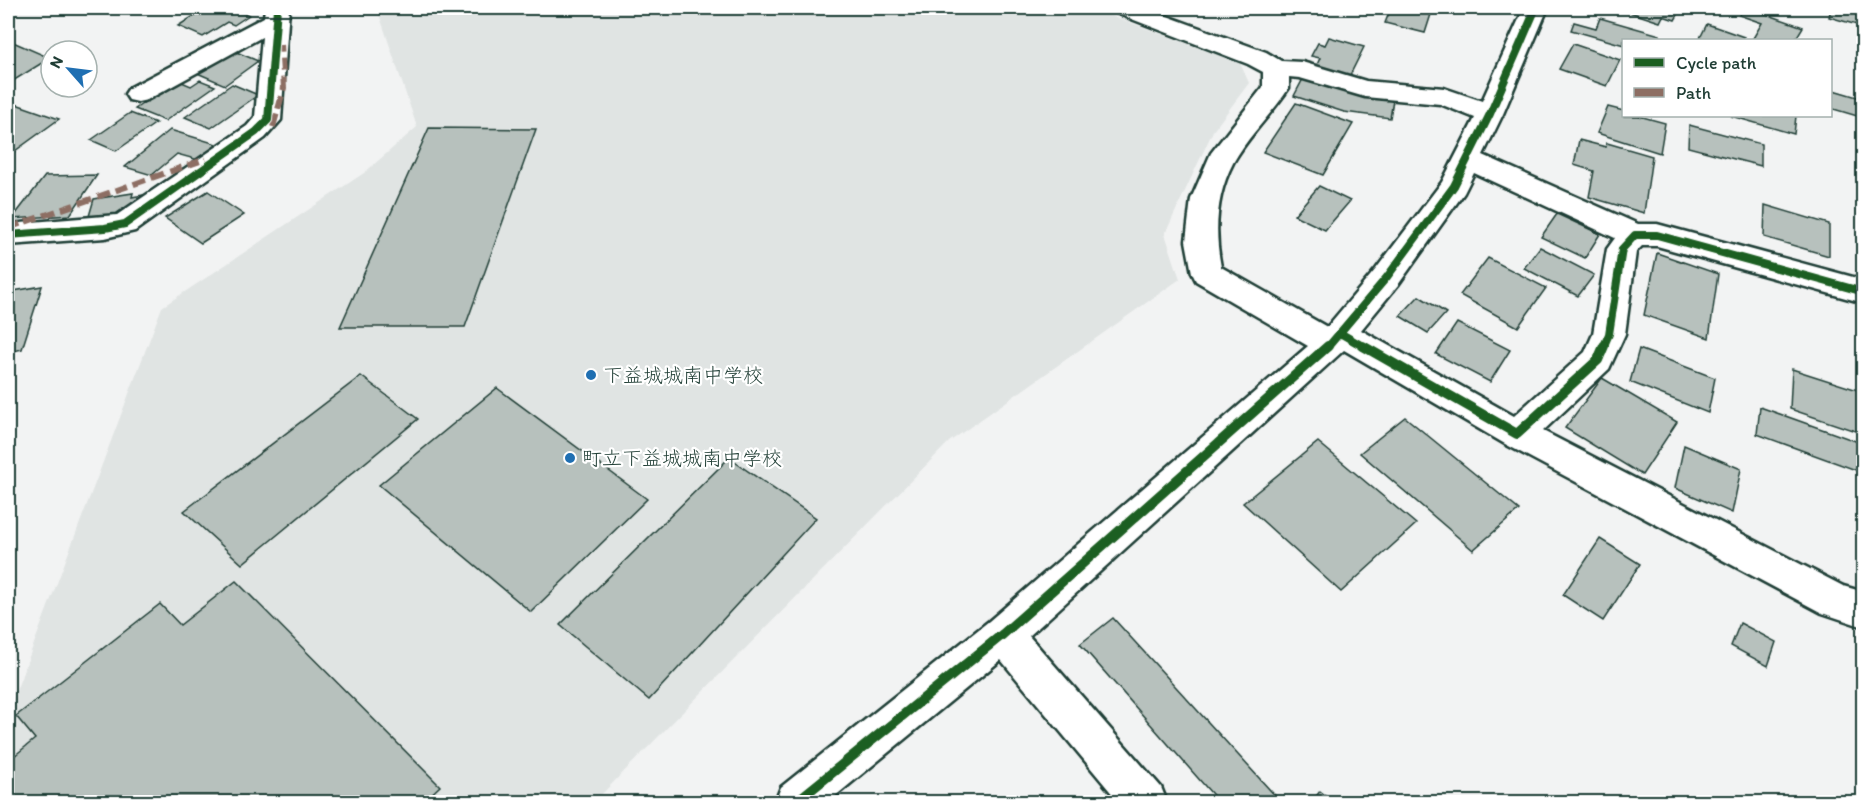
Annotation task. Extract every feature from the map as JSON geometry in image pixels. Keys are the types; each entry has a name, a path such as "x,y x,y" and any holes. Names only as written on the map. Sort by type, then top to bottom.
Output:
{"street":[{"path":"1124,8 1257,58 1276,69 1302,70 1365,89 1444,96 1490,114"},
{"path":"796,802 1003,634 1335,339 1387,277 1454,186 1490,114 1536,8"},
{"path":"138,94 277,14"},
{"path":"8,235 105,228 125,224 256,132 268,120 277,14"},
{"path":"1276,69 1276,88 1221,160 1205,199 1201,241 1207,273 1835,601 1863,610"},
{"path":"1467,159 1635,235 1657,235 1863,292"},
{"path":"1517,434 1598,360 1609,334 1622,249 1635,235"},
{"path":"1003,634 1146,802"}],"shaded area":[{"name":"下益城城南中学校","path":"377,8 1091,8 1240,63 1249,83 1213,131 1165,234 1180,279 949,442 594,802 8,802 8,712 162,307 364,173 417,127"}],"building":[{"path":"219,8 231,8 249,15 234,25 227,22 203,37 178,26 203,10 210,13"},
{"path":"1391,8 1433,8 1425,33 1385,23"},
{"path":"1617,8 1682,8 1675,20 1663,16 1660,22"},
{"path":"1744,8 1749,8 1803,27 1796,39 1753,39 1762,23 1739,15"},
{"path":"1831,8 1864,8 1864,27 1829,17"},
{"path":"1600,18 1660,35 1659,39 1622,39 1622,44 1571,30 1574,22 1596,28"},
{"path":"1707,24 1744,37 1743,39 1700,38"},
{"path":"1329,37 1364,47 1349,77 1316,67 1320,58 1311,56 1318,43 1325,45"},
{"path":"13,42 39,53 39,65 8,84 8,46"},
{"path":"1573,44 1620,60 1607,86 1559,69"},
{"path":"229,49 258,61 225,85 195,72"},
{"path":"1304,77 1363,95 1393,100 1390,118 1344,112 1294,96"},
{"path":"177,80 191,86 200,80 215,86 165,121 135,109"},
{"path":"232,84 258,95 211,128 185,117"},
{"path":"1832,90 1864,99 1864,118 1832,109"},
{"path":"13,103 59,119 8,156 8,107"},
{"path":"1296,103 1353,124 1323,175 1263,152"},
{"path":"1608,107 1622,110 1622,117 1643,117 1665,123 1660,153 1597,133"},
{"path":"130,113 156,123 116,151 91,140"},
{"path":"1734,117 1796,117 1794,134"},
{"path":"1689,125 1761,144 1761,166 1688,147"},
{"path":"429,128 536,129 465,327 340,327"},
{"path":"170,130 220,145 202,161 177,154 152,175 125,167"},
{"path":"1579,140 1606,147 1607,143 1652,156 1644,213 1589,197 1594,171 1574,165"},
{"path":"97,175 70,215 12,219 45,176"},
{"path":"1319,186 1350,201 1325,230 1294,215"},
{"path":"208,191 244,215 201,243 165,218"},
{"path":"133,193 132,197 148,194 131,216 87,223 94,199"},
{"path":"1765,205 1829,224 1829,256 1764,237"},
{"path":"1557,214 1600,234 1585,258 1541,237"},
{"path":"1540,247 1594,275 1578,296 1524,268"},
{"path":"1657,253 1718,274 1709,338 1644,315"},
{"path":"1488,258 1546,288 1518,327 1460,295"},
{"path":"42,286 22,349 8,352 8,292"},
{"path":"1419,296 1446,313 1428,333 1400,316"},
{"path":"1457,323 1510,350 1490,382 1436,354"},
{"path":"1639,349 1715,378 1708,413 1630,382"},
{"path":"1792,369 1864,392 1864,434 1790,409"},
{"path":"361,376 418,419 242,564 184,511"},
{"path":"1602,378 1677,422 1642,475 1565,428"},
{"path":"497,388 647,499 531,612 379,485"},
{"path":"1760,407 1864,444 1864,473 1757,434"},
{"path":"1405,417 1519,510 1473,550 1360,453"},
{"path":"1318,442 1416,524 1341,592 1243,503"},
{"path":"1684,445 1741,469 1732,513 1675,488"},
{"path":"729,458 816,518 649,700 560,625"},
{"path":"1600,539 1640,564 1603,621 1563,595"},
{"path":"236,581 440,786 423,802 8,802 8,761 35,739 16,716 160,604 180,625"},
{"path":"1113,618 1281,802 1219,802 1080,644"},
{"path":"1740,623 1776,642 1768,666 1731,646"},
{"path":"1320,791 1334,802 1312,802"}],"marked path":[{"path":"273,127 284,88 281,44"},
{"path":"8,228 206,159"}],"cycle path":[{"path":"8,235 105,228 125,224 256,132 268,120 277,8"},
{"path":"796,802 1003,634 1331,344 1387,277 1454,186 1490,114 1536,8"},
{"path":"1340,333 1517,434 1598,360 1609,334 1622,249 1635,235 1657,235 1864,292"}],"place":[{"name":"下益城城南中学校","path":"591,375"},
{"name":"町立下益城城南中学校","path":"570,458"}]}
